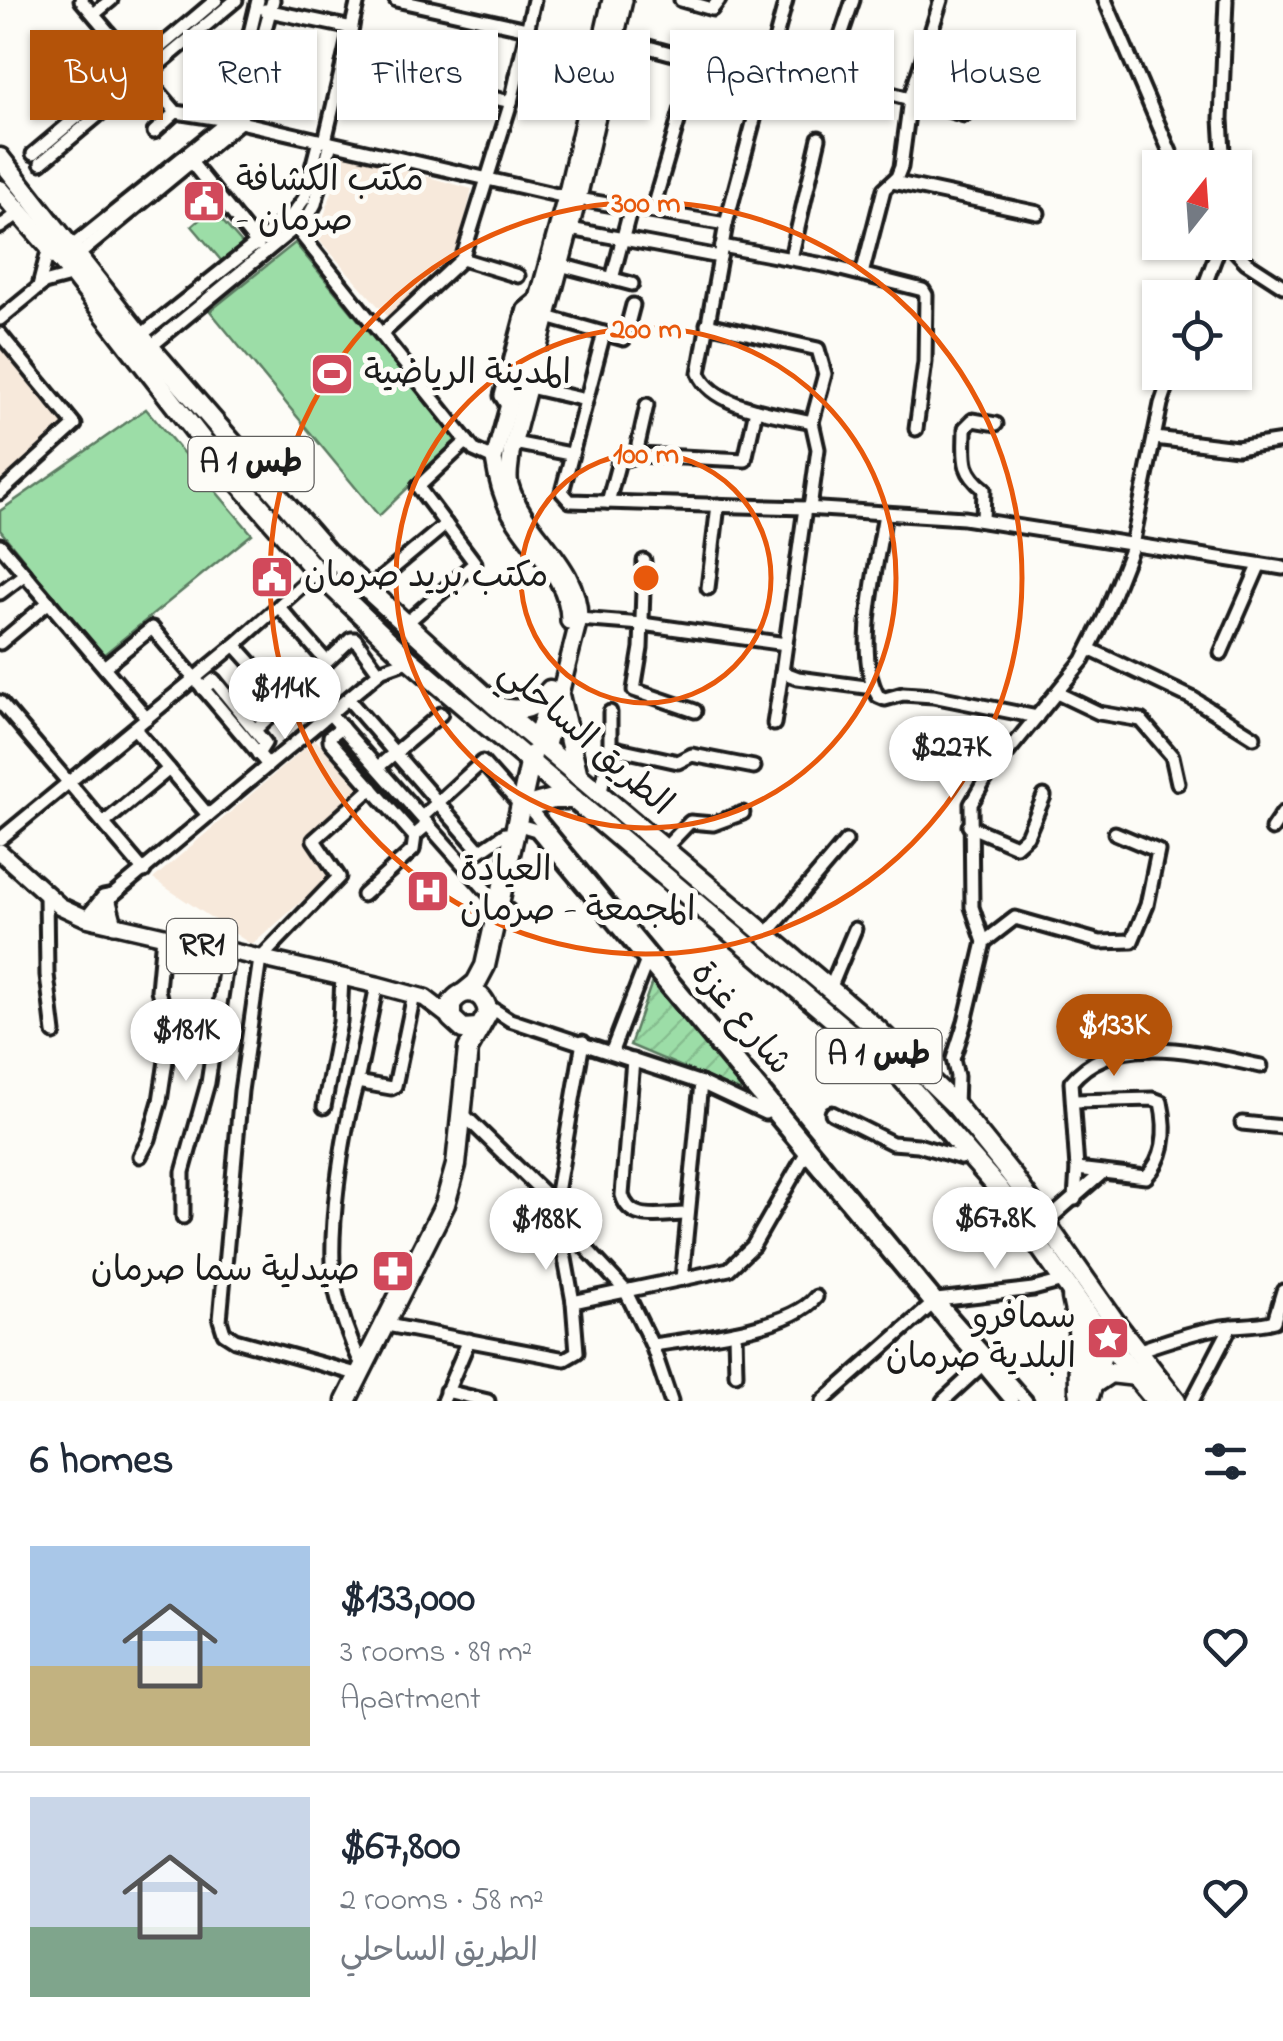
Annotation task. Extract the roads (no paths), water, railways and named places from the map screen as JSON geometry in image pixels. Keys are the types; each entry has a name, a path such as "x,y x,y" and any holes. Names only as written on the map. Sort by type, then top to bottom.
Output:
{"highway":[{"name":"الطريق الساحلي","path":"0,158 202,440 317,572 410,660 900,1076 973,1155 1046,1222 1107,1331 1156,1401"},
{"name":"الطريق الساحلي","path":"0,190 49,247 74,260 327,552 496,706 830,989 956,1106 1067,1287 1107,1331 1136,1352 1176,1401"},
{"path":"496,706 508,710 532,706 555,692 578,776"},
{"path":"498,736 516,768 527,812"},
{"path":"338,1401 450,1189 468,1049 484,1014 541,744"},
{"path":"527,812 554,799 574,799"},
{"path":"346,1401 447,1182 462,1048 451,1004 483,972 504,908"},
{"path":"462,993 479,994 484,1014"},
{"path":"454,1022 468,1030 484,1014"},
{"path":"1067,1287 1078,1326 1085,1394"},
{"path":"1085,1394 1110,1373 1136,1376"}],"main road":[{"path":"604,30 611,0"},
{"path":"617,30 624,0"},
{"path":"541,744 579,619 574,586 509,482 514,443 570,230 585,120"},
{"path":"555,692 568,605 555,576 510,513 497,484 494,460 593,120"},
{"name":"RR1","path":"0,852 69,911 99,909 114,925 420,996"},
{"path":"420,996 462,993"},
{"path":"420,996 454,1022"},
{"path":"1085,1394 1107,1331"}],"street":[{"path":"82,0 107,30"},
{"path":"94,14 112,0"},
{"path":"163,51 216,0"},
{"path":"163,55 236,0"},
{"path":"0,319 39,286 56,278 120,216 234,121 257,4 352,28 358,0"},
{"path":"396,0 527,29 534,0"},
{"path":"680,0 712,10 719,0"},
{"path":"777,30 786,0"},
{"path":"843,30 853,0"},
{"path":"862,274 884,188 893,182 900,168 910,99 940,0"},
{"path":"1106,0 1169,150"},
{"path":"1223,150 1226,0"},
{"path":"120,216 191,162 234,121 272,6"},
{"path":"383,334 462,259 518,69"},
{"path":"145,342 292,223 325,142 337,90"},
{"path":"894,95 914,100"},
{"path":"163,96 176,112 234,121 488,181 726,224"},
{"path":"498,99 511,102"},
{"path":"154,132 176,112"},
{"path":"37,158 83,120"},
{"path":"652,211 679,120"},
{"path":"752,120 726,224 698,366 704,386 714,394 756,410 812,422"},
{"path":"791,258 818,138"},
{"path":"191,162 258,245"},
{"path":"893,182 1038,213"},
{"path":"612,278 631,207"},
{"path":"0,227 19,213"},
{"path":"145,342 258,245 292,223"},
{"path":"292,223 477,453 494,460"},
{"path":"570,230 791,258 923,290 926,345 916,429"},
{"path":"39,286 46,271 49,247"},
{"path":"462,259 518,276"},
{"path":"1244,260 1283,286"},
{"path":"560,265 632,284"},
{"path":"547,318 624,339 633,305"},
{"path":"706,324 818,348 825,374 812,422 818,448 774,724"},
{"path":"0,334 76,426 0,493"},
{"path":"604,334 562,492 578,504 807,508 983,520 1283,568"},
{"path":"528,387 586,400"},
{"path":"956,1106 953,1059 966,1022 984,942 972,907 971,804 1088,649 1132,546 1167,390"},
{"path":"639,455 647,405"},
{"path":"608,502 618,462 639,455 741,462 748,455 756,410"},
{"path":"983,520 984,489 966,470 965,428 972,420 996,424"},
{"path":"1154,438 1237,448 1283,441"},
{"path":"404,625 475,562 418,486 467,441"},
{"path":"514,443 570,454"},
{"path":"708,588 718,505"},
{"path":"873,688 868,642 885,513"},
{"path":"367,590 446,524"},
{"path":"0,545 147,718"},
{"path":"644,560 634,690 695,711"},
{"path":"1221,654 1259,566"},
{"path":"0,839 147,718 198,684 235,645 317,572"},
{"path":"0,593 25,574"},
{"path":"0,643 49,602"},
{"path":"280,607 326,661"},
{"path":"579,619 786,644"},
{"path":"104,667 150,628 268,766"},
{"path":"256,729 354,639 381,671"},
{"path":"381,671 388,640"},
{"path":"235,645 286,702"},
{"path":"1088,649 1192,698 1254,736"},
{"path":"99,909 381,671 410,660"},
{"path":"782,672 798,678 873,688 885,699 903,694 933,696 1037,716"},
{"path":"198,684 214,680 256,729 264,743 258,754"},
{"path":"1057,693 1098,713 1141,720 1172,756 1178,782"},
{"path":"348,699 480,851 506,834"},
{"path":"0,702 144,870"},
{"path":"600,796 610,747 610,712"},
{"path":"330,714 504,908"},
{"path":"378,767 441,714"},
{"path":"342,727 329,738 415,836"},
{"path":"135,728 208,816"},
{"path":"610,747 678,762 692,755 754,767"},
{"path":"363,895 413,850 415,836 438,803 482,762 527,812"},
{"path":"104,824 169,769"},
{"path":"372,788 314,840 338,877 260,959 241,1091 220,1326 235,1340 356,1366 334,1279 340,1181 377,984"},
{"path":"969,826 1016,846 1026,836 1044,796"},
{"name":"شارع غزة","path":"527,812 536,830 778,1115 805,1155 1026,1401"},
{"name":"شارع غزة","path":"527,812 1012,1401"},
{"path":"664,850 690,822 713,824 743,812"},
{"path":"1272,829 1283,813"},
{"path":"984,942 1015,918 1100,942 1132,941 1147,905 1158,851 1114,833"},
{"path":"766,936 846,841"},
{"path":"46,894 47,974 54,1033"},
{"path":"830,989 854,929"},
{"path":"140,1156 150,1139 160,1101 170,1034 158,990 163,936"},
{"path":"183,1217 182,1172 208,1083 228,952"},
{"path":"612,1052 646,963"},
{"path":"324,1106 340,1022 342,976"},
{"path":"357,1082 395,1086 420,996"},
{"path":"484,1014 583,1042 778,1115"},
{"path":"381,1323 570,1358 578,1347 556,1211 583,1042"},
{"path":"1074,1199 1078,1169 1072,1082 1092,1062 1115,1053 1160,1050 1261,1066"},
{"path":"634,1060 622,1195 625,1205 637,1215 686,1214"},
{"path":"682,1279 701,1083"},
{"path":"1075,1101 1161,1102 1163,1152 1149,1175 1078,1169"},
{"path":"461,1112 556,1211 624,1290 652,1345 671,1401"},
{"path":"832,1113 892,1142 961,1158 973,1155"},
{"path":"1242,1124 1283,1127"},
{"path":"572,1302 719,1273 744,1256 805,1155"},
{"path":"1046,1222 1102,1173"},
{"path":"823,1401 934,1303 1067,1287"},
{"path":"1136,1352 1192,1332 1278,1320 1283,1291"},
{"path":"652,1345 734,1332 802,1312 816,1298"},
{"path":"1192,1401 1230,1326"},
{"path":"734,1332 736,1374"},
{"path":"469,1340 445,1396 488,1401"},
{"path":"943,1401 982,1365"}],"place":[{"name":"مكتب الكشافة - صرمان","path":"204,201"},
{"name":"المدينة الرياضية","path":"332,374"},
{"name":"مكتب بريد صرمان","path":"272,577"},
{"name":"العيادة المجمعة - صرمان","path":"428,891"},
{"name":"صيدلية سما صرمان","path":"393,1271"},
{"name":"سمافرو البلدية صرمان","path":"1108,1338"}]}
